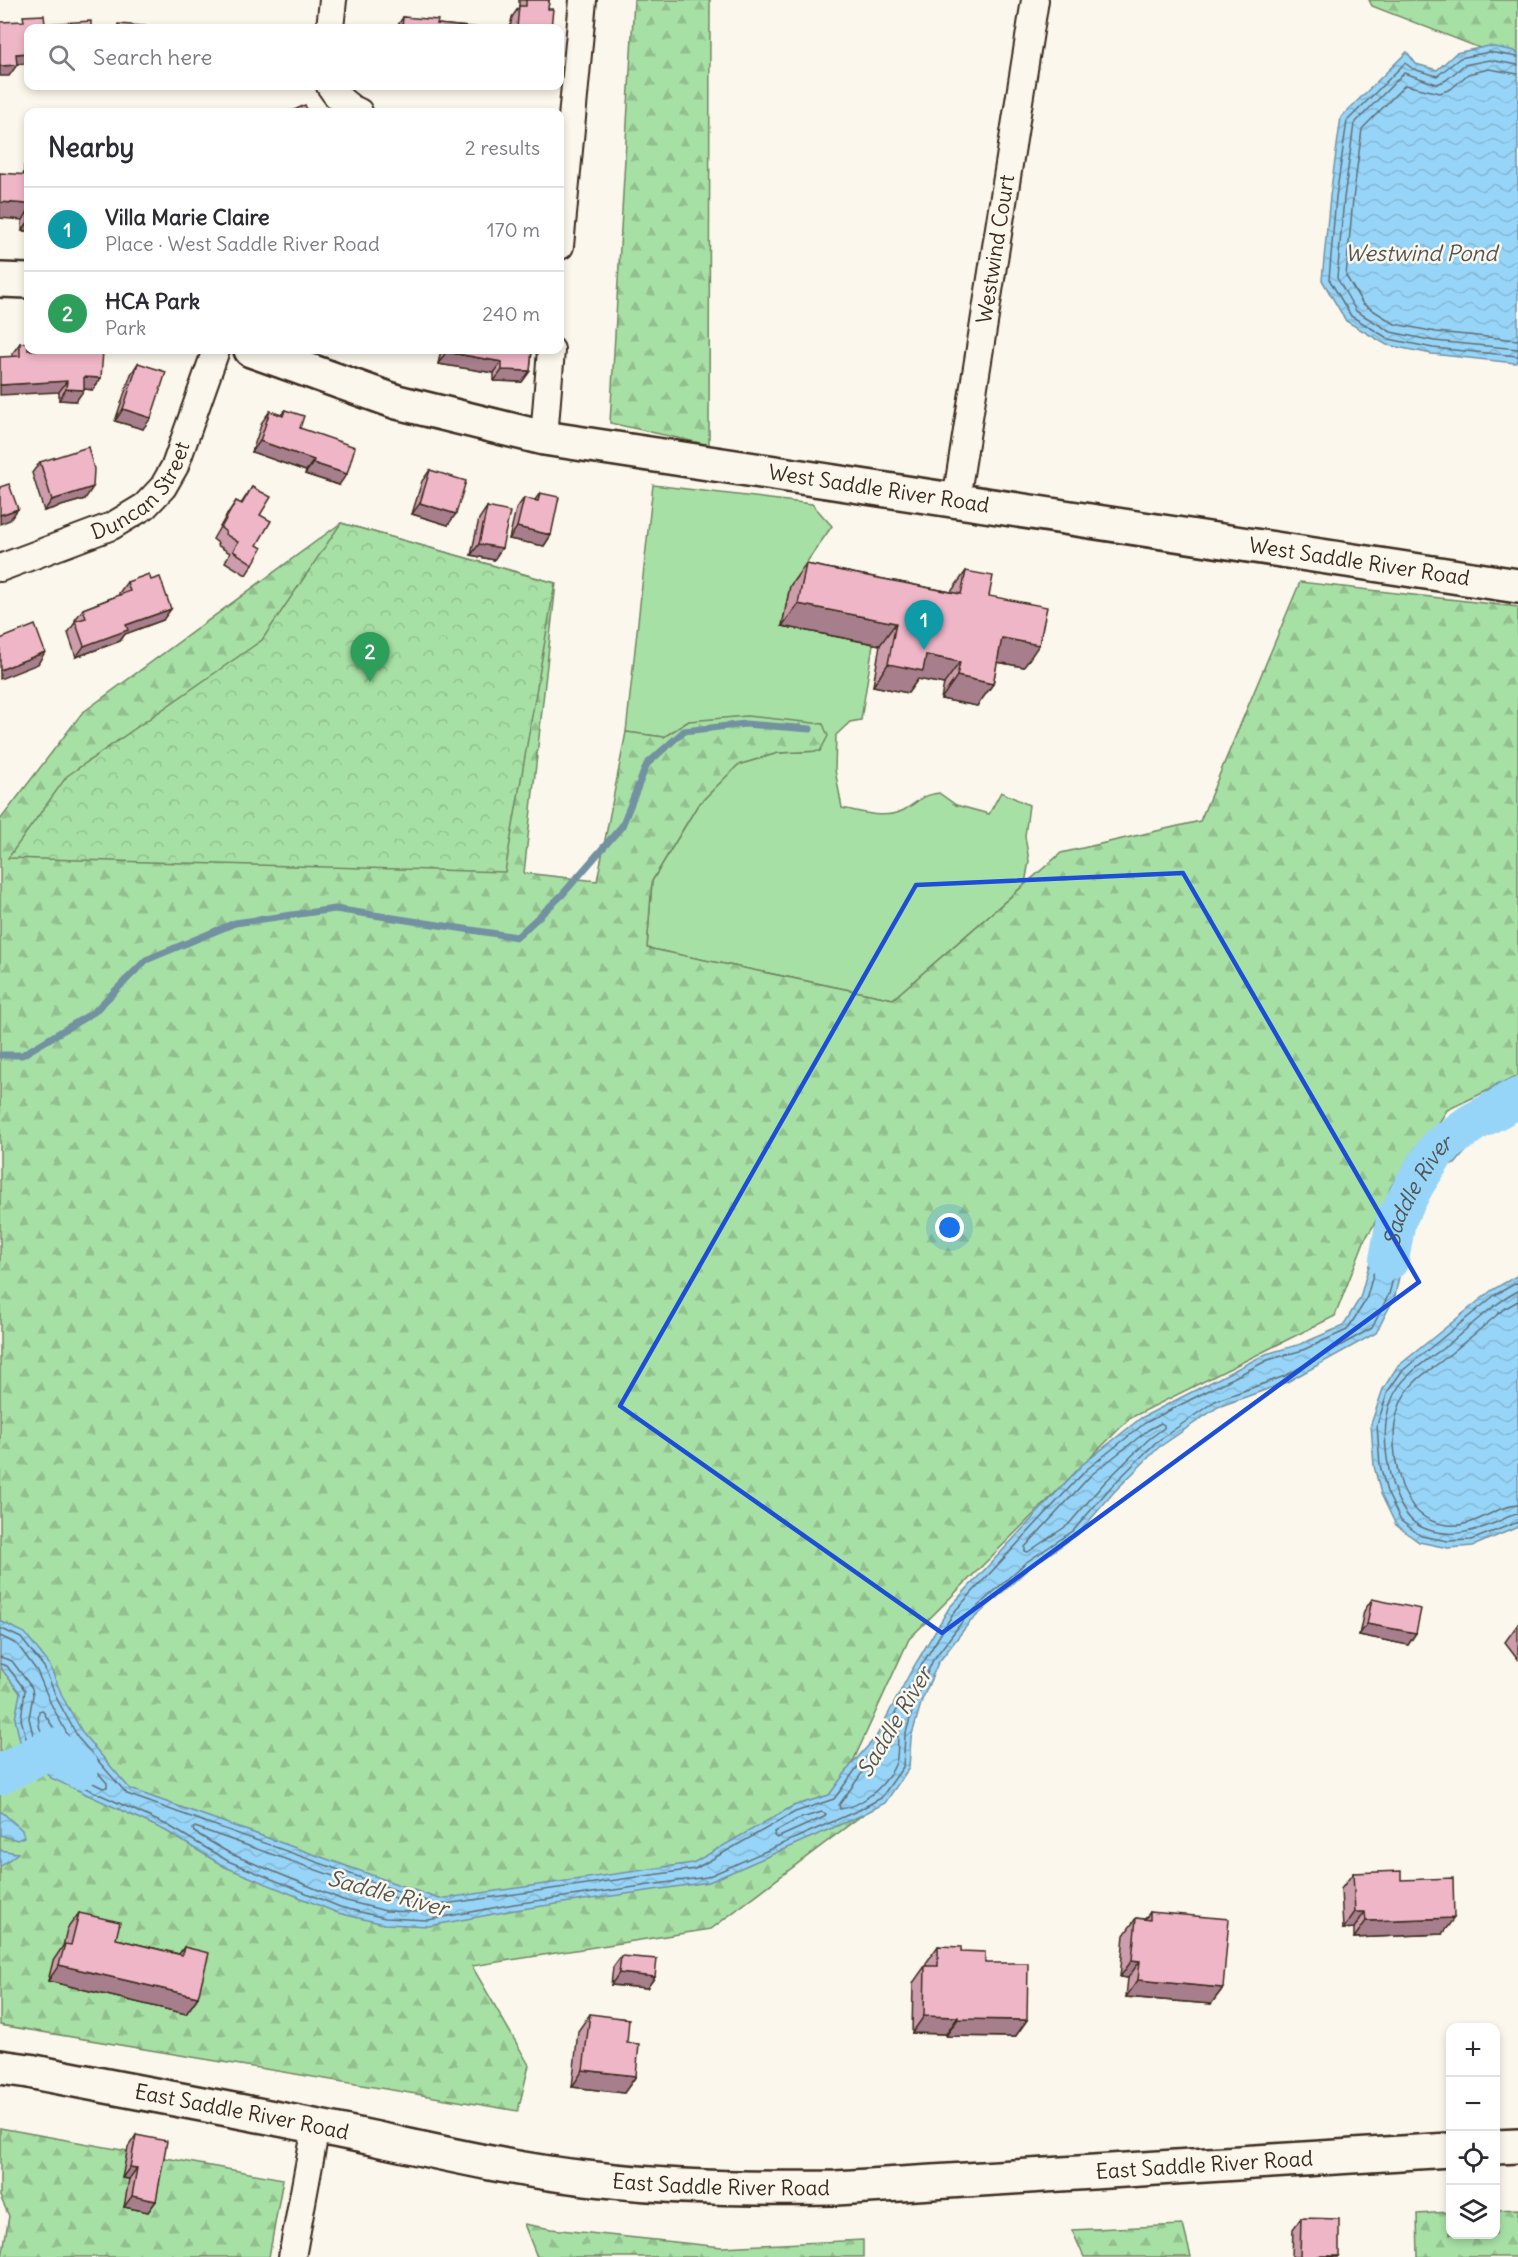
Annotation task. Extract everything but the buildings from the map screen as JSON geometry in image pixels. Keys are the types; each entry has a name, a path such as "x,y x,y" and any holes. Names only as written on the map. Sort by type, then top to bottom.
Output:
{"street":[{"path":"330,24 333,0"},
{"path":"564,133 582,0"},
{"name":"Westwind Court","path":"956,500 1035,0"},
{"path":"333,90 350,108"},
{"path":"0,280 24,281"},
{"name":"Duncan Street","path":"0,568 112,526 145,506 163,487 176,466 215,354"},
{"name":"West Saddle River Road","path":"262,354 398,402 544,438 1518,586"},
{"path":"544,438 551,354"},
{"name":"East Saddle River Road","path":"0,2067 316,2127 504,2166 575,2177 669,2186 753,2189 847,2188 1446,2150"},
{"path":"292,2257 316,2127"},
{"path":"1500,2147 1518,2146"}],"highlighted area":[{"path":"1183,873 1419,1282 942,1633 620,1406 916,885"}],"green space":[{"path":"634,0 710,0 709,445 610,423"},
{"path":"1369,0 1518,0 1518,63 1372,6"},
{"path":"653,485 812,504 832,526 790,586 782,626 873,644 861,720 850,722 836,735 835,770 842,808 882,815 897,813 923,797 939,793 956,805 989,814 1001,792 1029,805 1025,836 1029,861 1025,884 893,999 647,948 652,881 697,806 737,765 778,753 820,751 689,721 664,737 626,732"},
{"path":"341,523 556,583 524,873 597,881 626,732 664,737 689,721 747,716 823,724 828,736 820,751 778,753 738,765 697,806 652,881 647,948 893,999 1061,853 1200,821 1300,582 1518,607 1518,1076 1447,1110 1365,1239 1335,1316 1130,1418 909,1639 835,1801 862,1815 711,1929 472,1966 529,2065 518,2111 0,2025 0,820 82,713"},
{"path":"341,523 555,583 505,872 8,858 67,776 262,640"},
{"path":"0,2128 283,2179 269,2257 2,2257 9,2216 0,2196"},
{"path":"1518,2209 1518,2257 1418,2257 1417,2214 1446,2212 1446,2239 1500,2239 1500,2210"},
{"path":"524,2224 551,2229 722,2247 863,2240 863,2257 537,2257"},
{"path":"1183,2225 1191,2257 1084,2257 1072,2230"}],"water":[{"name":"Westwind Pond","path":"1489,46 1515,51 1518,55 1518,361 1515,363 1432,354 1387,345 1346,321 1322,280 1341,117 1407,52 1416,64 1437,70 1456,53"},
{"path":"1518,1080 1518,1109 1484,1134 1455,1164 1435,1165 1417,1175 1406,1193 1401,1213 1407,1234 1395,1296 1376,1333 1287,1382 1218,1407 1158,1448 1114,1492 1077,1535 1029,1568 969,1623 938,1663 922,1700 911,1738 909,1768 885,1803 862,1815 709,1882 515,1910 429,1926 384,1924 338,1913 225,1867 166,1831 51,1778 20,1741 15,1719 20,1693 0,1667 0,1621 25,1633 49,1664 63,1698 84,1735 130,1789 439,1899 693,1863 793,1806 829,1795 876,1737 910,1673 949,1608 1082,1465 1141,1418 1266,1354 1301,1344 1343,1326 1360,1298 1390,1188 1416,1147 1458,1117 1498,1083"},
{"path":"1518,1275 1518,1527 1473,1546 1448,1548 1419,1542 1396,1525 1381,1494 1374,1466 1371,1424 1383,1389 1397,1367 1492,1290"},
{"path":"2,1812 22,1830 24,1837 17,1840 0,1835 0,1813"},
{"path":"0,1850 18,1853 0,1867"}],"waterway":[{"path":"0,1055 22,1055 94,1012 146,960 235,923 335,909 517,937 562,895 622,826 647,764 684,731 745,724 810,729"},
{"name":"Saddle River","path":"1389,1260 1396,1220 1416,1182 1439,1147 1472,1123 1518,1098"},
{"name":"Saddle River","path":"0,1775 51,1748 79,1769"}],"place":[{"name":"Villa Marie Claire","path":"924,650"},
{"name":"HCA Park","path":"370,682"}]}
